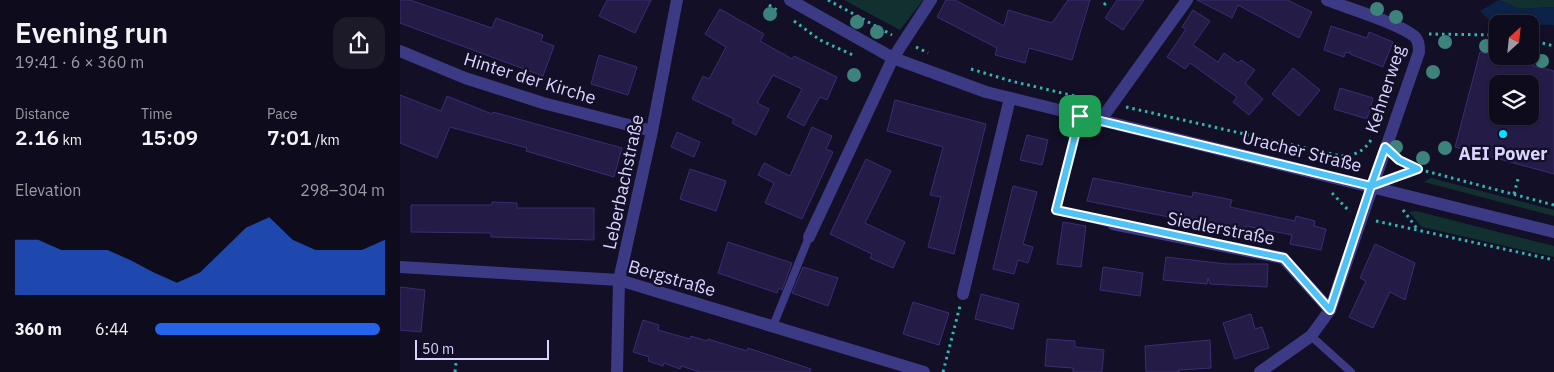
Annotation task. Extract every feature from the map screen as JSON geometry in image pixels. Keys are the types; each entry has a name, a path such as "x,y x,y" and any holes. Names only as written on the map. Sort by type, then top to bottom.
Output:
{"street":[{"name":"Leberbachstraße","path":"617,372 619,280 652,131 677,0"},
{"name":"Uracher Straße","path":"790,0 893,58 955,82 1100,122 1371,186 1554,232"},
{"path":"809,237 893,58 931,0"},
{"path":"1100,122 1187,0"},
{"name":"Kehnerweg","path":"1327,0 1401,29 1416,38 1419,46 1419,52 1371,186"},
{"name":"Hinter der Kirche","path":"400,51 465,78 518,95 652,131"},
{"path":"963,294 1010,98"},
{"path":"1260,372 1310,336 1330,310 1371,186"},
{"name":"Siedlerstraße","path":"1113,224 1284,258 1330,310"},
{"name":"Bergstraße","path":"400,267 619,280 924,372"}],"lane":[{"path":"1080,116 1056,210 1113,224"},
{"path":"773,326 809,237"},
{"path":"1310,336 1351,372"}],"path":[{"path":"1104,5 1108,0"},
{"path":"1416,38 1432,33 1489,35"},
{"path":"1539,42 1554,46"},
{"path":"1385,147 1399,160 1418,169 1554,205"},
{"path":"1371,186 1418,169"},
{"path":"1514,194 1518,179"},
{"path":"1361,218 1554,260"},
{"path":"943,372 963,294"},
{"path":"455,372 456,363"}],"green space":[{"path":"844,0 923,0 900,30"},
{"path":"1499,0 1554,0 1554,7 1519,9"},
{"path":"1431,178 1554,210 1554,216 1424,182"},
{"path":"1416,211 1554,246 1554,257 1422,227 1409,212"}],"water":[{"path":"1499,0 1519,9 1554,7 1554,25 1539,25 1539,15 1489,15 1489,20 1480,11"}],"building":[{"path":"400,0 410,0 492,28 496,18 543,35 541,41 554,46 543,76 400,23"},
{"path":"607,0 651,0 635,33 599,16"},
{"path":"946,0 955,0 1004,26 1008,10 1052,23 1068,0 1090,0 1072,60 1029,48 1025,63 995,55 997,48 937,17"},
{"path":"1117,0 1144,0 1123,30 1105,18"},
{"path":"1197,0 1287,0 1312,12 1299,38 1238,5 1232,18"},
{"path":"720,9 764,34 760,41 792,59 794,56 837,77 827,100 820,97 804,126 787,117 802,89 773,75 757,103 769,109 756,135 732,123 734,119 692,99 703,76 709,79 726,47 705,34"},
{"path":"1193,10 1210,21 1193,45 1218,62 1224,53 1238,63 1241,60 1255,70 1245,83 1263,99 1249,115 1233,102 1237,97 1190,63 1185,69 1167,57 1186,29 1182,27"},
{"path":"1331,26 1367,38 1369,32 1393,42 1383,67 1350,54 1350,52 1345,53 1344,57 1324,50"},
{"path":"1480,52 1489,54 1489,65 1531,65 1554,71 1554,174 1455,147"},
{"path":"599,55 637,67 628,95 591,84"},
{"path":"1293,68 1320,90 1299,116 1272,94"},
{"path":"1340,88 1373,98 1367,119 1334,109"},
{"path":"400,95 441,111 447,96 492,114 493,112 622,148 614,177 526,151 527,148 450,127 437,158 400,143"},
{"path":"895,100 986,124 954,254 928,247 941,197 930,195 943,147 887,131"},
{"path":"812,127 832,136 826,149 833,152 802,219 765,203 774,183 758,175 764,163 790,176"},
{"path":"677,132 700,142 694,157 671,147"},
{"path":"1027,135 1048,140 1042,165 1020,160"},
{"path":"866,159 891,171 865,223 905,242 893,268 870,258 872,254 830,234"},
{"path":"690,169 726,181 716,211 680,199"},
{"path":"1093,178 1192,197 1193,192 1232,200 1230,207 1295,221 1296,216 1315,221 1314,226 1326,229 1321,250 1290,244 1292,235 1246,226 1244,234 1204,226 1205,224 1087,201"},
{"path":"1013,186 1037,192 1023,244 1033,247 1028,263 1018,260 1014,274 993,269"},
{"path":"492,202 517,203 517,208 594,208 594,240 491,237 491,233 411,232 411,205 492,205"},
{"path":"1063,222 1086,226 1081,267 1057,264"},
{"path":"728,242 792,263 782,290 779,288 777,293 718,273"},
{"path":"1375,244 1415,263 1405,300 1390,292 1373,328 1349,317 1366,281 1360,278"},
{"path":"1166,257 1227,264 1268,264 1267,287 1210,284 1208,278 1207,284 1163,280"},
{"path":"803,267 838,278 828,306 792,293"},
{"path":"1103,267 1143,273 1140,296 1100,290"},
{"path":"400,287 425,290 421,332 400,330"},
{"path":"981,294 1019,304 1013,329 975,319"},
{"path":"913,302 949,313 939,345 903,334"},
{"path":"1251,314 1255,329 1262,327 1269,348 1235,359 1223,323"},
{"path":"643,320 659,325 658,330 690,339 691,336 707,341 708,339 747,351 748,348 811,369 810,372 700,372 681,366 680,369 664,363 663,366 648,361 649,357 633,352"},
{"path":"1047,339 1075,341 1075,347 1104,350 1102,372 1073,372 1073,368 1045,366"},
{"path":"1210,340 1211,368 1179,370 1179,372 1146,372 1145,346"}],"place":[{"name":"AEI Power","path":"1503,134"}],"route":[{"path":"1080,116 1056,210 1113,224 1284,258 1330,310 1371,186 1418,169 1399,160 1385,147 1371,186 1080,116"}]}
